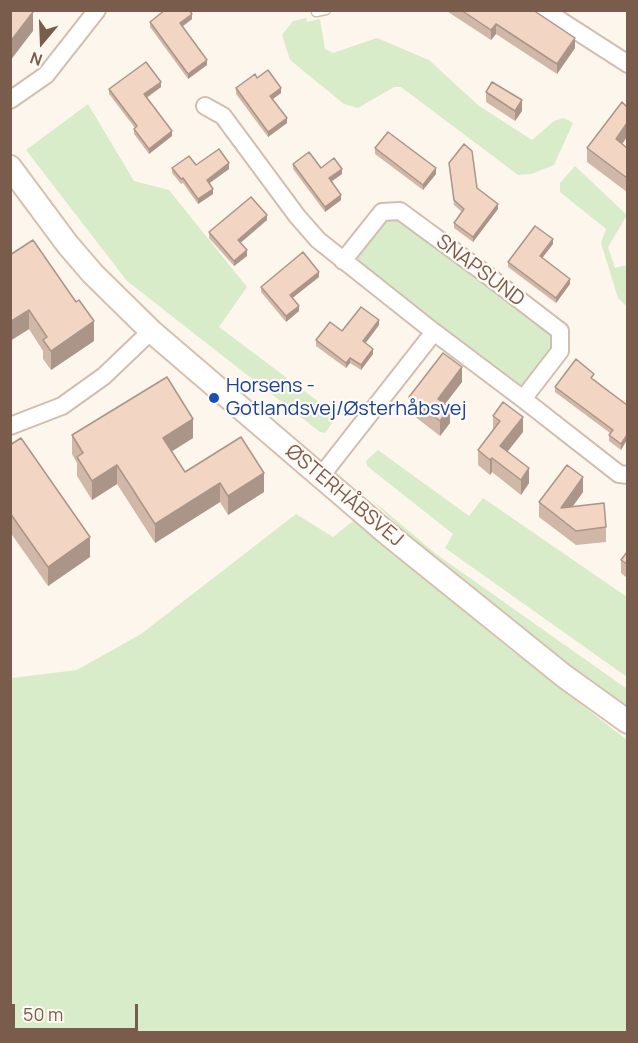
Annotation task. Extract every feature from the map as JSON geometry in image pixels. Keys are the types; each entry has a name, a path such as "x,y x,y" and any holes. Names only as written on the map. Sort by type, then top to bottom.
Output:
{"street":[{"path":"10,100 46,75 97,10"},
{"path":"544,10 627,64"},
{"path":"205,106 223,116 297,216 318,240 619,474 627,475"},
{"name":"ØSTERHÅBSVEJ","path":"10,167 55,228 93,274 151,331 429,568 564,676 627,722"},
{"name":"SNAPSUND","path":"343,261 382,212 400,211 560,331 560,351 523,399"},
{"path":"10,426 62,406 104,376 151,331"},
{"path":"321,476 434,332"}],"lane":[{"path":"316,10 316,12 326,10"}],"green space":[{"path":"306,18 307,22 320,19 325,49 333,53 377,38 429,60 478,105 532,140 554,121 564,118 573,123 554,165 531,174 518,175 401,87 394,87 358,108 344,104 290,60 282,35 293,21"},
{"path":"88,104 134,181 169,190 247,287 219,327 331,411 332,423 325,433 320,432 127,281 26,150"},
{"path":"575,166 627,215 608,247 615,268 627,265 627,307 618,298 601,243 606,229 560,192 560,183"},
{"path":"396,215 556,338 557,347 527,386 517,388 360,266 357,256 388,216"},
{"path":"378,450 469,516 483,498 627,597 627,677 445,548 453,534 367,466 366,461"},
{"path":"370,498 436,554 627,689 627,710 429,557"},
{"path":"296,514 333,537 353,521 511,650 627,740 627,1032 11,1032 11,678 77,670 141,634"}],"building":[{"path":"10,10 33,12 10,42"},
{"path":"165,10 189,10 192,14 180,23 207,60 188,74 150,22"},
{"path":"461,10 533,10 575,38 557,64 496,24 491,30"},
{"path":"146,62 161,82 144,94 172,131 149,149 134,129 137,126 109,89"},
{"path":"268,70 281,88 270,96 287,118 268,132 236,88 255,74 257,78"},
{"path":"492,82 522,100 515,111 486,92"},
{"path":"622,102 627,107 627,123 616,139 627,148 627,178 587,148"},
{"path":"388,132 436,168 423,185 375,148"},
{"path":"464,144 472,151 477,188 498,204 473,237 454,223 464,209 454,200 449,163"},
{"path":"219,149 229,163 207,180 213,189 198,199 183,178 181,179 172,168 189,156 196,165"},
{"path":"309,152 321,168 334,158 342,169 329,178 341,195 325,207 293,164"},
{"path":"251,197 267,215 238,240 247,250 234,261 209,232"},
{"path":"535,226 553,239 540,256 570,279 556,298 508,262"},
{"path":"33,240 76,302 79,300 94,321 51,351 43,340 47,337 29,310 10,322 10,255"},
{"path":"303,252 319,272 290,295 299,306 286,316 261,287"},
{"path":"361,307 379,320 363,341 373,349 361,365 350,358 346,363 316,340 330,322 342,331"},
{"path":"443,353 462,367 438,399 450,408 440,421 409,397"},
{"path":"576,359 594,374 591,378 627,405 627,435 621,444 609,435 613,430 555,387"},
{"path":"167,377 193,419 163,438 185,472 241,437 264,473 228,496 220,483 155,524 117,465 92,481 77,457 83,453 72,435"},
{"path":"503,402 523,417 500,446 529,468 521,480 478,450 500,421 493,416"},
{"path":"21,438 90,537 48,567 10,513 10,445"},
{"path":"567,465 583,477 561,508 604,503 606,527 576,531 539,502"},
{"path":"627,552 627,564 621,560"}],"place":[{"name":"Horsens - Gotlandsvej/Østerhåbsvej","path":"214,398"}]}
